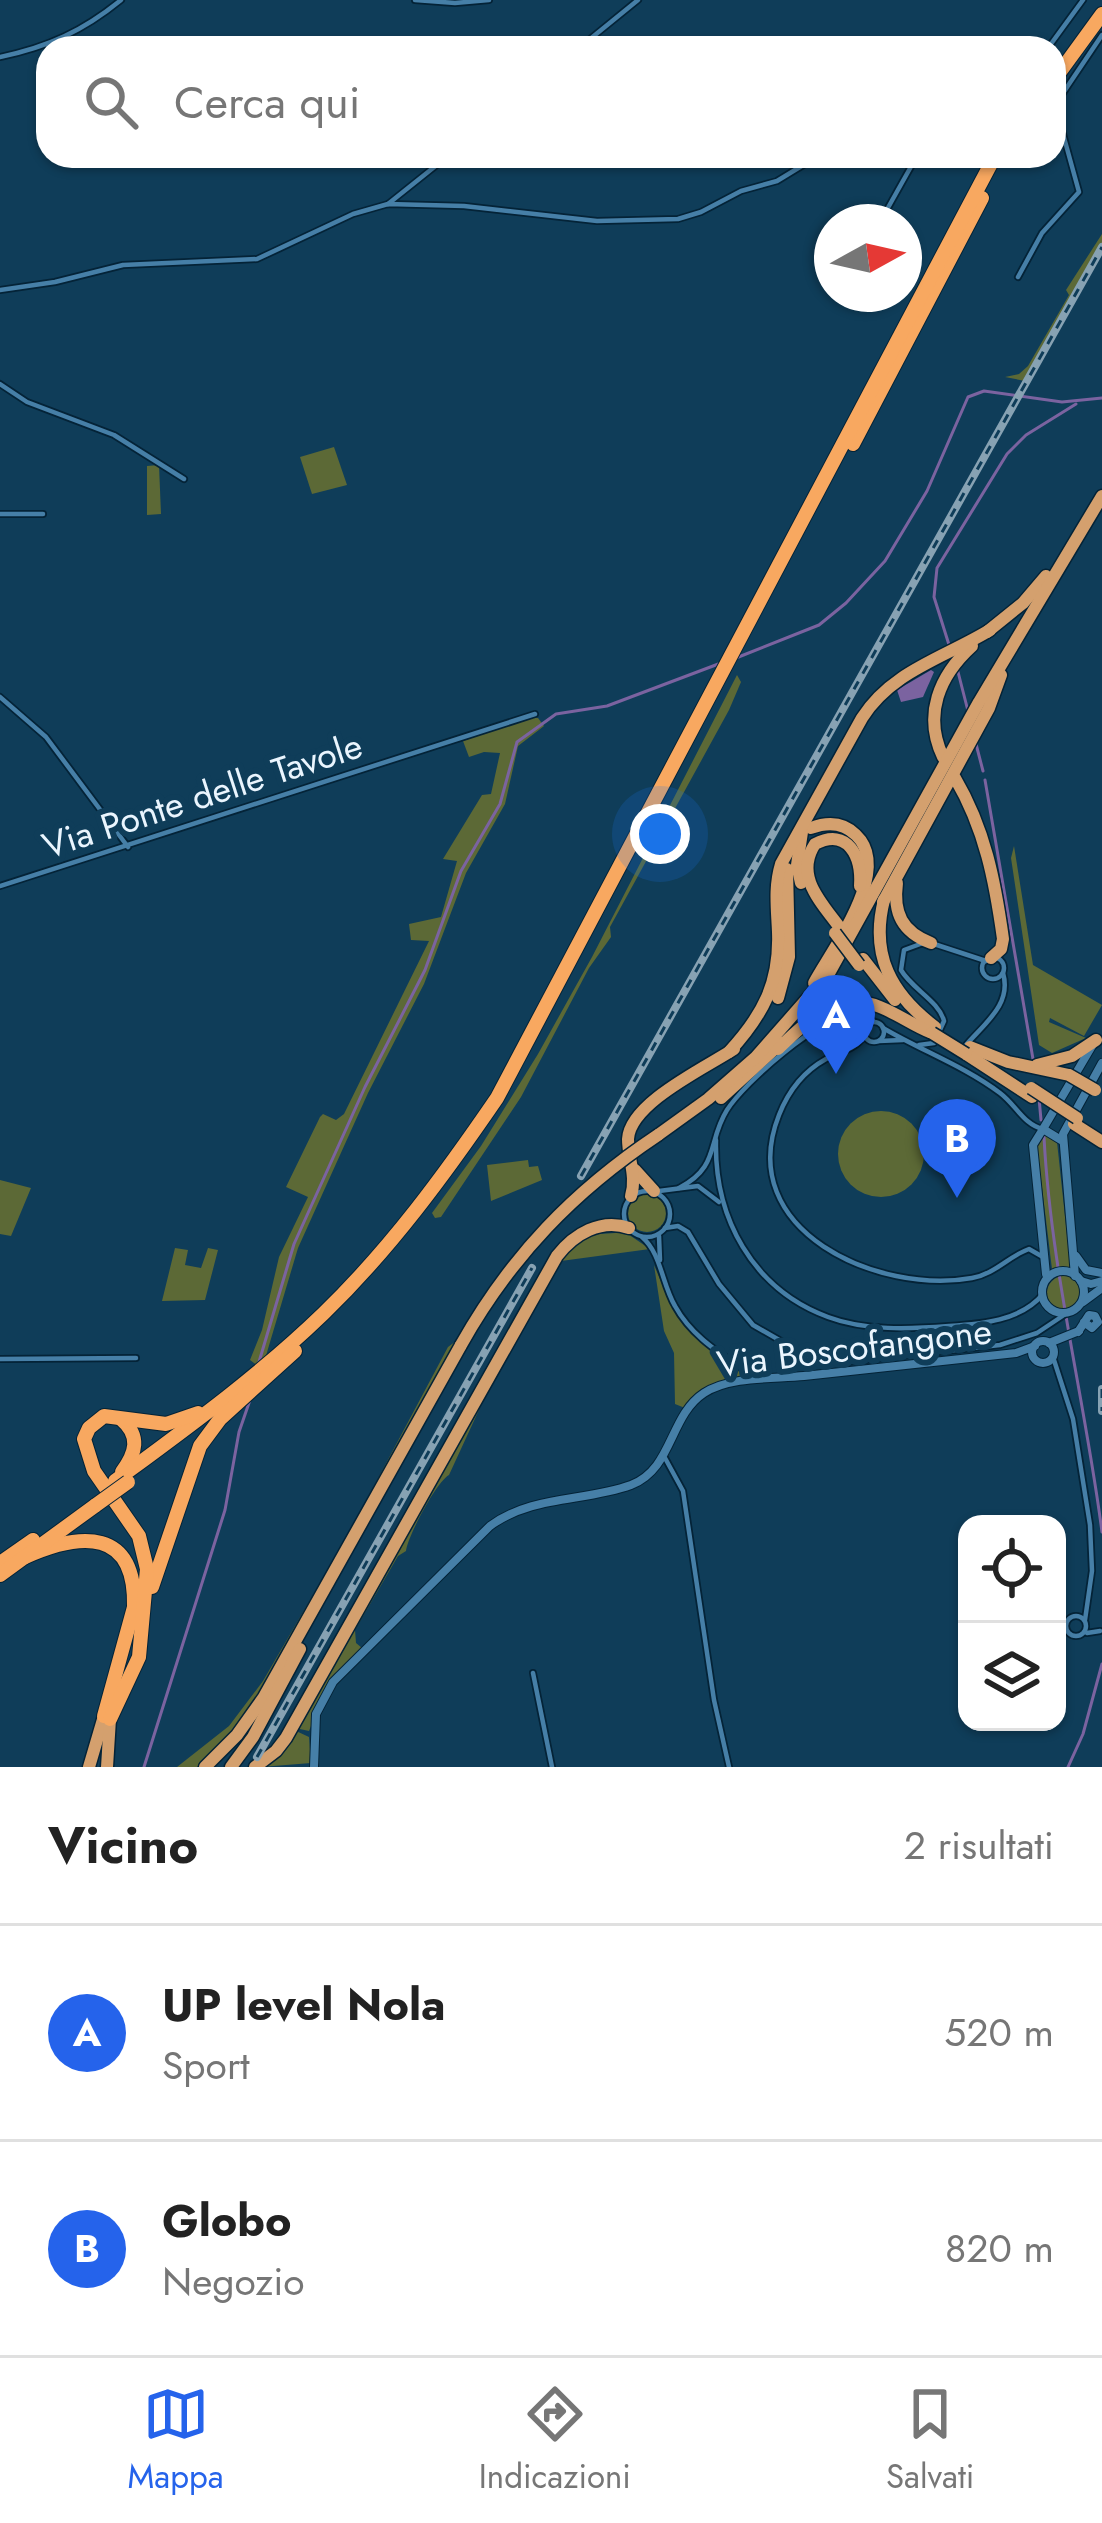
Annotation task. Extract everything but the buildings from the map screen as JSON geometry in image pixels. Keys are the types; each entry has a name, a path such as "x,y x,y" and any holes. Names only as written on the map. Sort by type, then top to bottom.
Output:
{"highway":[{"path":"1066,48 1102,2"},
{"path":"1066,64 1102,14"},
{"path":"0,1575 298,1349 408,1234 505,1100 989,168"},
{"path":"750,631 1000,168"},
{"path":"729,1052 760,1016 773,986 778,956 778,874 876,698 901,676 954,656 1023,603 1102,493"},
{"path":"764,1062 832,980 1102,493"},
{"path":"981,710 1102,506"},
{"path":"943,757 934,714 954,656"},
{"path":"260,1379 276,1357 374,1261 441,1180 497,1097 723,686"},
{"path":"209,1767 264,1697 502,1287 552,1227 708,1099 784,1028 840,957 963,744"},
{"path":"956,778 981,827 988,853 1003,938 1001,949 989,959"},
{"path":"784,1028 869,875 865,846 856,835 838,824 808,823"},
{"path":"808,823 798,853 798,875 805,893 892,1006 934,1030"},
{"path":"837,930 806,870 811,849 821,840 840,839 858,859 860,885 854,909"},
{"path":"898,867 883,902 879,941 886,971 900,996 965,1055 1031,1092 1102,1142"},
{"path":"898,867 899,918 908,931 931,943"},
{"path":"631,1196 628,1135 638,1114 729,1052 763,1022 785,980 790,941 787,868"},
{"path":"660,1138 710,1107 809,1021 832,1007 853,1002 880,1007 934,1030"},
{"path":"1037,1066 1072,1056 1099,1036"},
{"path":"965,1055 1037,1066 1069,1075 1099,1092"},
{"path":"633,1166 654,1191"},
{"path":"255,1767 286,1738 557,1256 590,1229 613,1224 635,1233"},
{"path":"231,1767 253,1737 464,1346"},
{"path":"93,1767 107,1717 137,1666 147,1569 139,1536 99,1480 84,1450 84,1439 92,1424 104,1416 171,1423 235,1399"},
{"path":"142,1614 191,1464 208,1432 235,1399"},
{"path":"117,1416 130,1427 135,1447 122,1481"},
{"path":"0,1563 94,1502"},
{"path":"25,1557 84,1539 112,1547 131,1573 134,1592 129,1627 93,1767"},
{"path":"129,1627 145,1597"},
{"path":"209,1767 261,1713 303,1642"},
{"path":"107,1717 107,1767"}],"street":[{"path":"69,36 122,0"},
{"path":"415,0 489,0"},
{"path":"594,36 638,0"},
{"path":"1057,36 1083,0"},
{"path":"1066,89 1102,35"},
{"path":"0,57 36,48"},
{"path":"1018,277 1042,232 1079,192 1066,145"},
{"path":"388,204 433,168"},
{"path":"0,290 123,265 257,259 353,214 388,204 464,206 576,220 678,219 777,181 798,168"},
{"path":"891,204 913,168"},
{"path":"0,384 43,409 114,435 184,479"},
{"path":"0,514 43,514"},
{"path":"0,698 46,737 128,847"},
{"name":"Via Ponte delle Tavole","path":"0,886 535,714"},
{"path":"679,1188 703,1171 724,1114 741,1094 801,1040 845,1016 873,1021 949,1061 965,1055 1004,1002 1003,963 931,943 911,945 900,959 908,981 943,1013 944,1026 936,1041 919,1045"},
{"path":"989,959 982,970 988,978 1003,973"},
{"path":"845,1016 872,1042 908,1040"},
{"path":"873,1021 855,1047 825,1059 805,1075 788,1095 777,1119 772,1144 774,1176 796,1221 837,1257 887,1276 968,1279 987,1274 1029,1249 1041,1254 1050,1279"},
{"path":"879,1041 884,1028"},
{"path":"1033,1145 1099,1036"},
{"path":"949,1061 965,1055"},
{"path":"965,1055 1027,1121 1059,1136 1063,1147"},
{"path":"1082,1065 1102,1062"},
{"path":"1087,1321 1073,1246 1063,1147 1065,1126 1102,1062"},
{"path":"1027,1121 1050,1279 1048,1306 1082,1314 1087,1321"},
{"path":"716,1140 715,1172 722,1207 739,1242 778,1287 840,1321 914,1328 971,1324 1024,1311 1050,1279 1102,1280"},
{"path":"722,1207 702,1188 642,1190 631,1196 623,1214 651,1246 675,1307 689,1327 735,1364 744,1379"},
{"path":"635,1233 659,1234 665,1228 669,1207 654,1191"},
{"path":"665,1228 678,1226 688,1232 722,1288 753,1325 814,1360 847,1362 1000,1345 1037,1334 1081,1303 1102,1280"},
{"path":"659,1234 661,1272"},
{"path":"1073,1246 1082,1268 1102,1280"},
{"name":"Via Boscofangone","path":"1051,1357 1087,1321"},
{"name":"Via Boscofangone","path":"1034,1351 1047,1342 1063,1341"},
{"name":"Via Boscofangone","path":"1047,1342 1073,1419 1088,1509 1093,1559 1088,1594"},
{"name":"Via Boscofangone","path":"661,1460 697,1398 744,1379 1034,1351 1051,1357"},
{"path":"0,1358 136,1358"},
{"path":"314,1767 315,1719 333,1682 490,1526 521,1508 632,1484 661,1460 682,1486 714,1700 729,1767"},
{"path":"1088,1594 1066,1628 1072,1636 1101,1632"},
{"path":"1082,1635 1088,1594"},
{"path":"1076,1616 1101,1632"},
{"path":"532,1673 552,1767"}],"green space":[{"path":"1102,234 1102,244 1025,381 1005,377 1028,366 1069,295 1066,290"},
{"path":"334,447 347,485 312,494 300,457"},
{"path":"159,465 161,514 147,515 147,466"},
{"path":"737,675 741,682 729,710 610,927 611,937 589,968 521,1097 441,1217 435,1218 432,1213 481,1146 592,957"},
{"path":"531,717 544,726 518,746 505,804 466,873 424,984 298,1248 265,1359 258,1366 250,1360 279,1257 308,1197 286,1187 320,1117 336,1120 344,1114 429,941 411,940 409,924 441,917 457,861 443,859 482,795 491,794 500,753 469,757 463,741"},
{"path":"1014,846 1033,965 1102,1005 1084,1036 1050,1018 1049,1022 1086,1038 1052,1053 1039,1045 1011,858"},
{"path":"881,1111 912,1123 924,1154 912,1185 881,1197 850,1185 838,1154 850,1123"},
{"path":"1049,1135 1057,1142 1070,1263 1052,1269 1037,1147 1041,1137"},
{"path":"528,1160 529,1167 538,1166 542,1180 491,1201 487,1165"},
{"path":"0,1180 31,1188 11,1236 0,1234"},
{"path":"647,1194 661,1199 666,1213 661,1227 647,1232 633,1227 628,1213 633,1199"},
{"path":"619,1228 650,1249 561,1261 490,1386 449,1475 430,1499 406,1551 398,1556 355,1630 356,1643 362,1648 328,1684 309,1731 295,1728 552,1268 584,1235 615,1233"},
{"path":"175,1248 188,1250 185,1265 201,1268 208,1248 218,1250 205,1300 162,1301"},
{"path":"654,1265 687,1329 741,1373 740,1378 685,1408 675,1404 674,1353 664,1331"},
{"path":"1064,1276 1076,1281 1081,1293 1076,1305 1064,1310 1052,1305 1047,1293 1052,1281"},
{"path":"460,1338 325,1585 241,1725 197,1767 177,1767 229,1726 263,1681 448,1347"},
{"path":"294,1730 309,1737 311,1763 261,1767"}],"shaded area":[{"path":"931,670 923,697 901,702 897,690"}],"waterway":[{"path":"736,658 819,625 885,561 927,491 968,397 984,391 1062,402 1102,398"},
{"path":"950,648 934,597 937,568 1007,454 1026,435 1076,404"},
{"path":"259,1362 294,1244 365,1087 425,970 461,871 500,804 517,742 556,714 607,706 721,663"},
{"path":"957,668 968,711"},
{"path":"976,744 983,771"},
{"path":"985,780 1033,1059"},
{"path":"1039,1098 1041,1120"},
{"path":"1044,1137 1061,1286 1102,1532"},
{"path":"144,1767 225,1510 239,1432 250,1400"},
{"path":"1068,1767 1083,1734 1102,1664"}],"railway":[{"path":"581,1176 1102,247"},
{"path":"257,1757 532,1268"},
{"path":"1102,1389 1102,1411"}],"place":[{"name":"UP level Nola","path":"836,1074"},
{"name":"Globo","path":"957,1198"}]}
